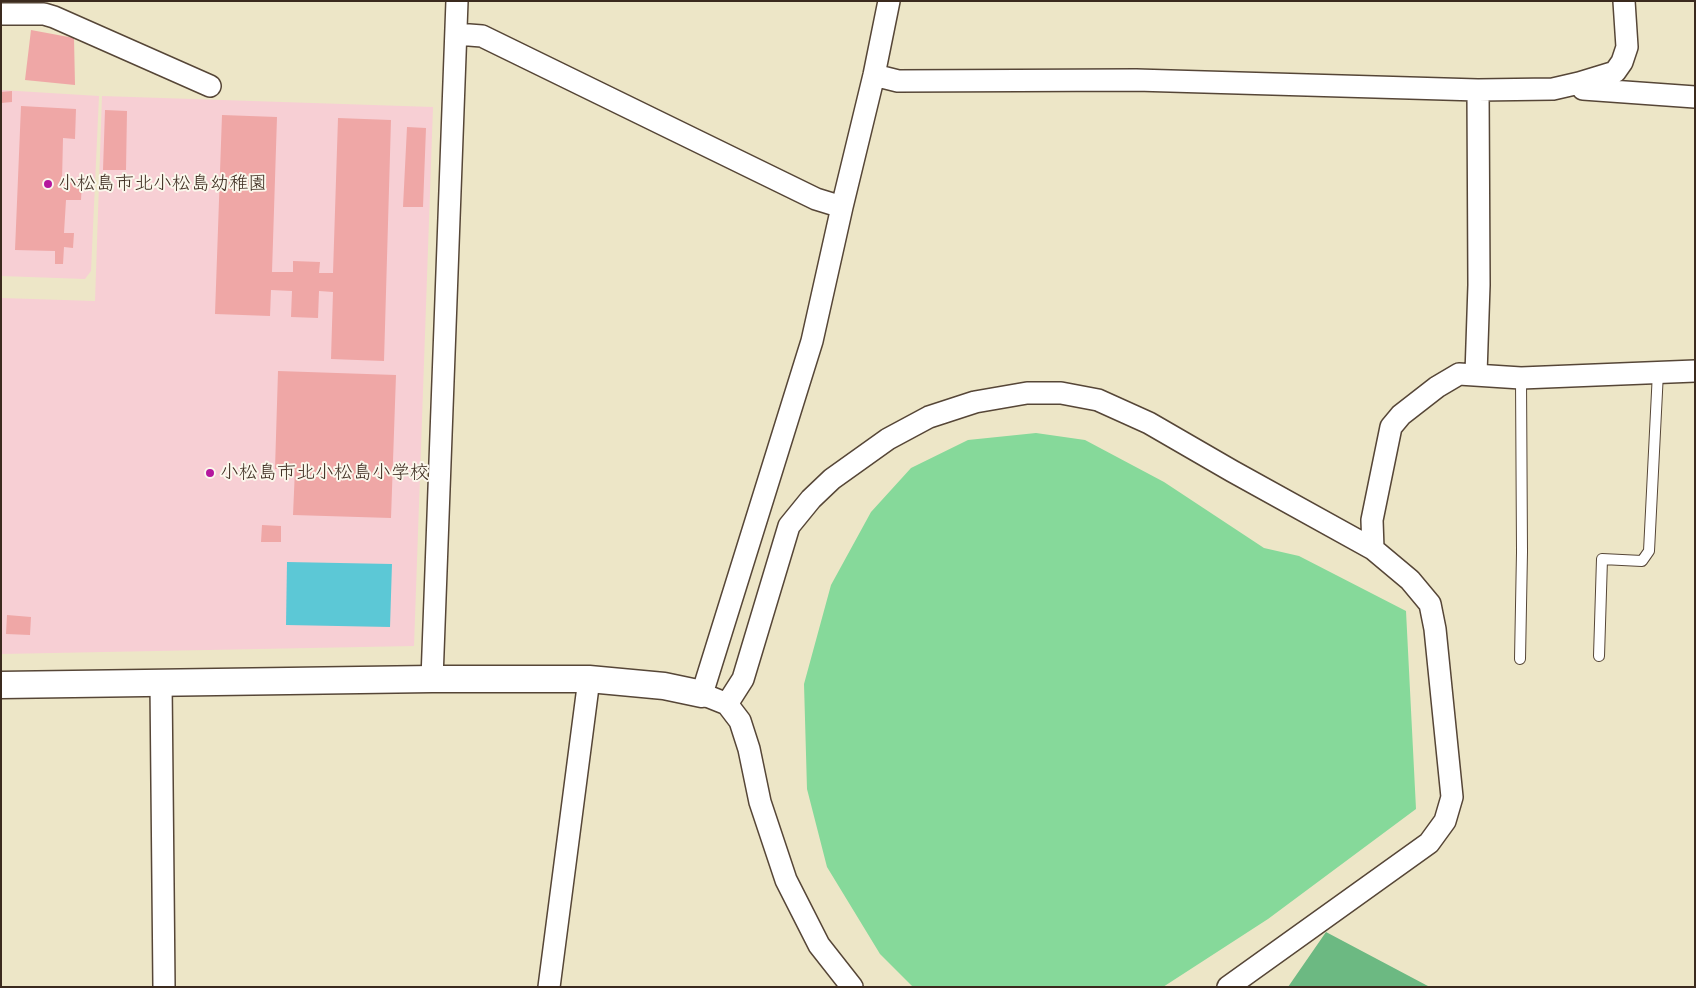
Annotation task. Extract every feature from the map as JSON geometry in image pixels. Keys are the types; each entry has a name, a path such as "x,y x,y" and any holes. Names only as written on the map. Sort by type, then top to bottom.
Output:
{"street":[{"path":"432,679 457,1"},
{"path":"702,694 812,341 874,75 889,1"},
{"path":"874,75 898,82 1136,80 1478,90 1553,89 1579,84 1615,72 1622,62 1627,47 1624,1"},
{"path":"1,14 44,14 54,17 210,86"},
{"path":"456,34 482,36 816,199 842,207"},
{"path":"1579,84 1583,89 1599,91 1695,97"},
{"path":"1476,374 1479,285 1478,90"},
{"path":"1373,549 1372,520 1391,427 1401,415 1437,387 1458,374 1521,378 1695,371"},
{"path":"727,704 743,679 789,526 811,499 832,479 888,440 929,417 976,402 1027,393 1061,393 1098,400 1149,423 1373,549 1410,580 1430,604 1435,629 1452,797 1445,821 1429,843 1228,987"},
{"path":"1,685 432,679 589,679 664,686 702,694 727,704 740,721 749,749 760,802 786,880 819,945 852,987"},
{"path":"548,987 589,679"},
{"path":"161,682 164,987"}],"lane":[{"path":"1599,656 1602,559 1642,561 1649,551 1658,372"},
{"path":"1520,659 1522,552 1521,378"}],"shaded area":[{"name":"小松島市北小松島幼稚園","path":"1,90 99,96 91,271 85,279 1,276"},
{"name":"小松島市北小松島小学校","path":"102,96 433,107 414,646 1,654 1,298 95,301"}],"green space":[{"path":"1036,433 1085,440 1164,482 1264,548 1299,556 1406,611 1416,809 1268,919 1163,987 913,987 880,954 827,867 807,789 804,684 831,585 871,512 911,468 968,440"},
{"path":"1326,932 1426,985 1430,987 1288,987"}],"water":[{"path":"287,562 392,564 390,627 286,625"}],"building":[{"path":"31,30 74,38 75,85 25,80"},
{"path":"12,91 12,102 1,103 1,92"},
{"path":"21,106 76,109 75,139 63,138 62,181 82,182 81,200 66,200 64,233 74,233 73,248 64,247 63,264 55,264 55,251 15,250"},
{"path":"105,110 127,111 126,170 103,170"},
{"path":"222,115 277,117 272,272 293,272 293,261 320,262 319,273 333,273 338,118 391,120 384,361 331,359 333,292 319,291 318,318 291,317 292,291 271,290 270,316 215,314"},
{"path":"407,127 426,128 423,207 403,207"},
{"path":"278,371 396,375 391,518 293,515 295,469 275,469"},
{"path":"262,525 281,526 281,542 261,542"},
{"path":"7,615 31,617 30,635 6,634"}],"place":[{"name":"小松島市北小松島幼稚園","path":"48,184"},
{"name":"小松島市北小松島小学校","path":"210,473"}]}
